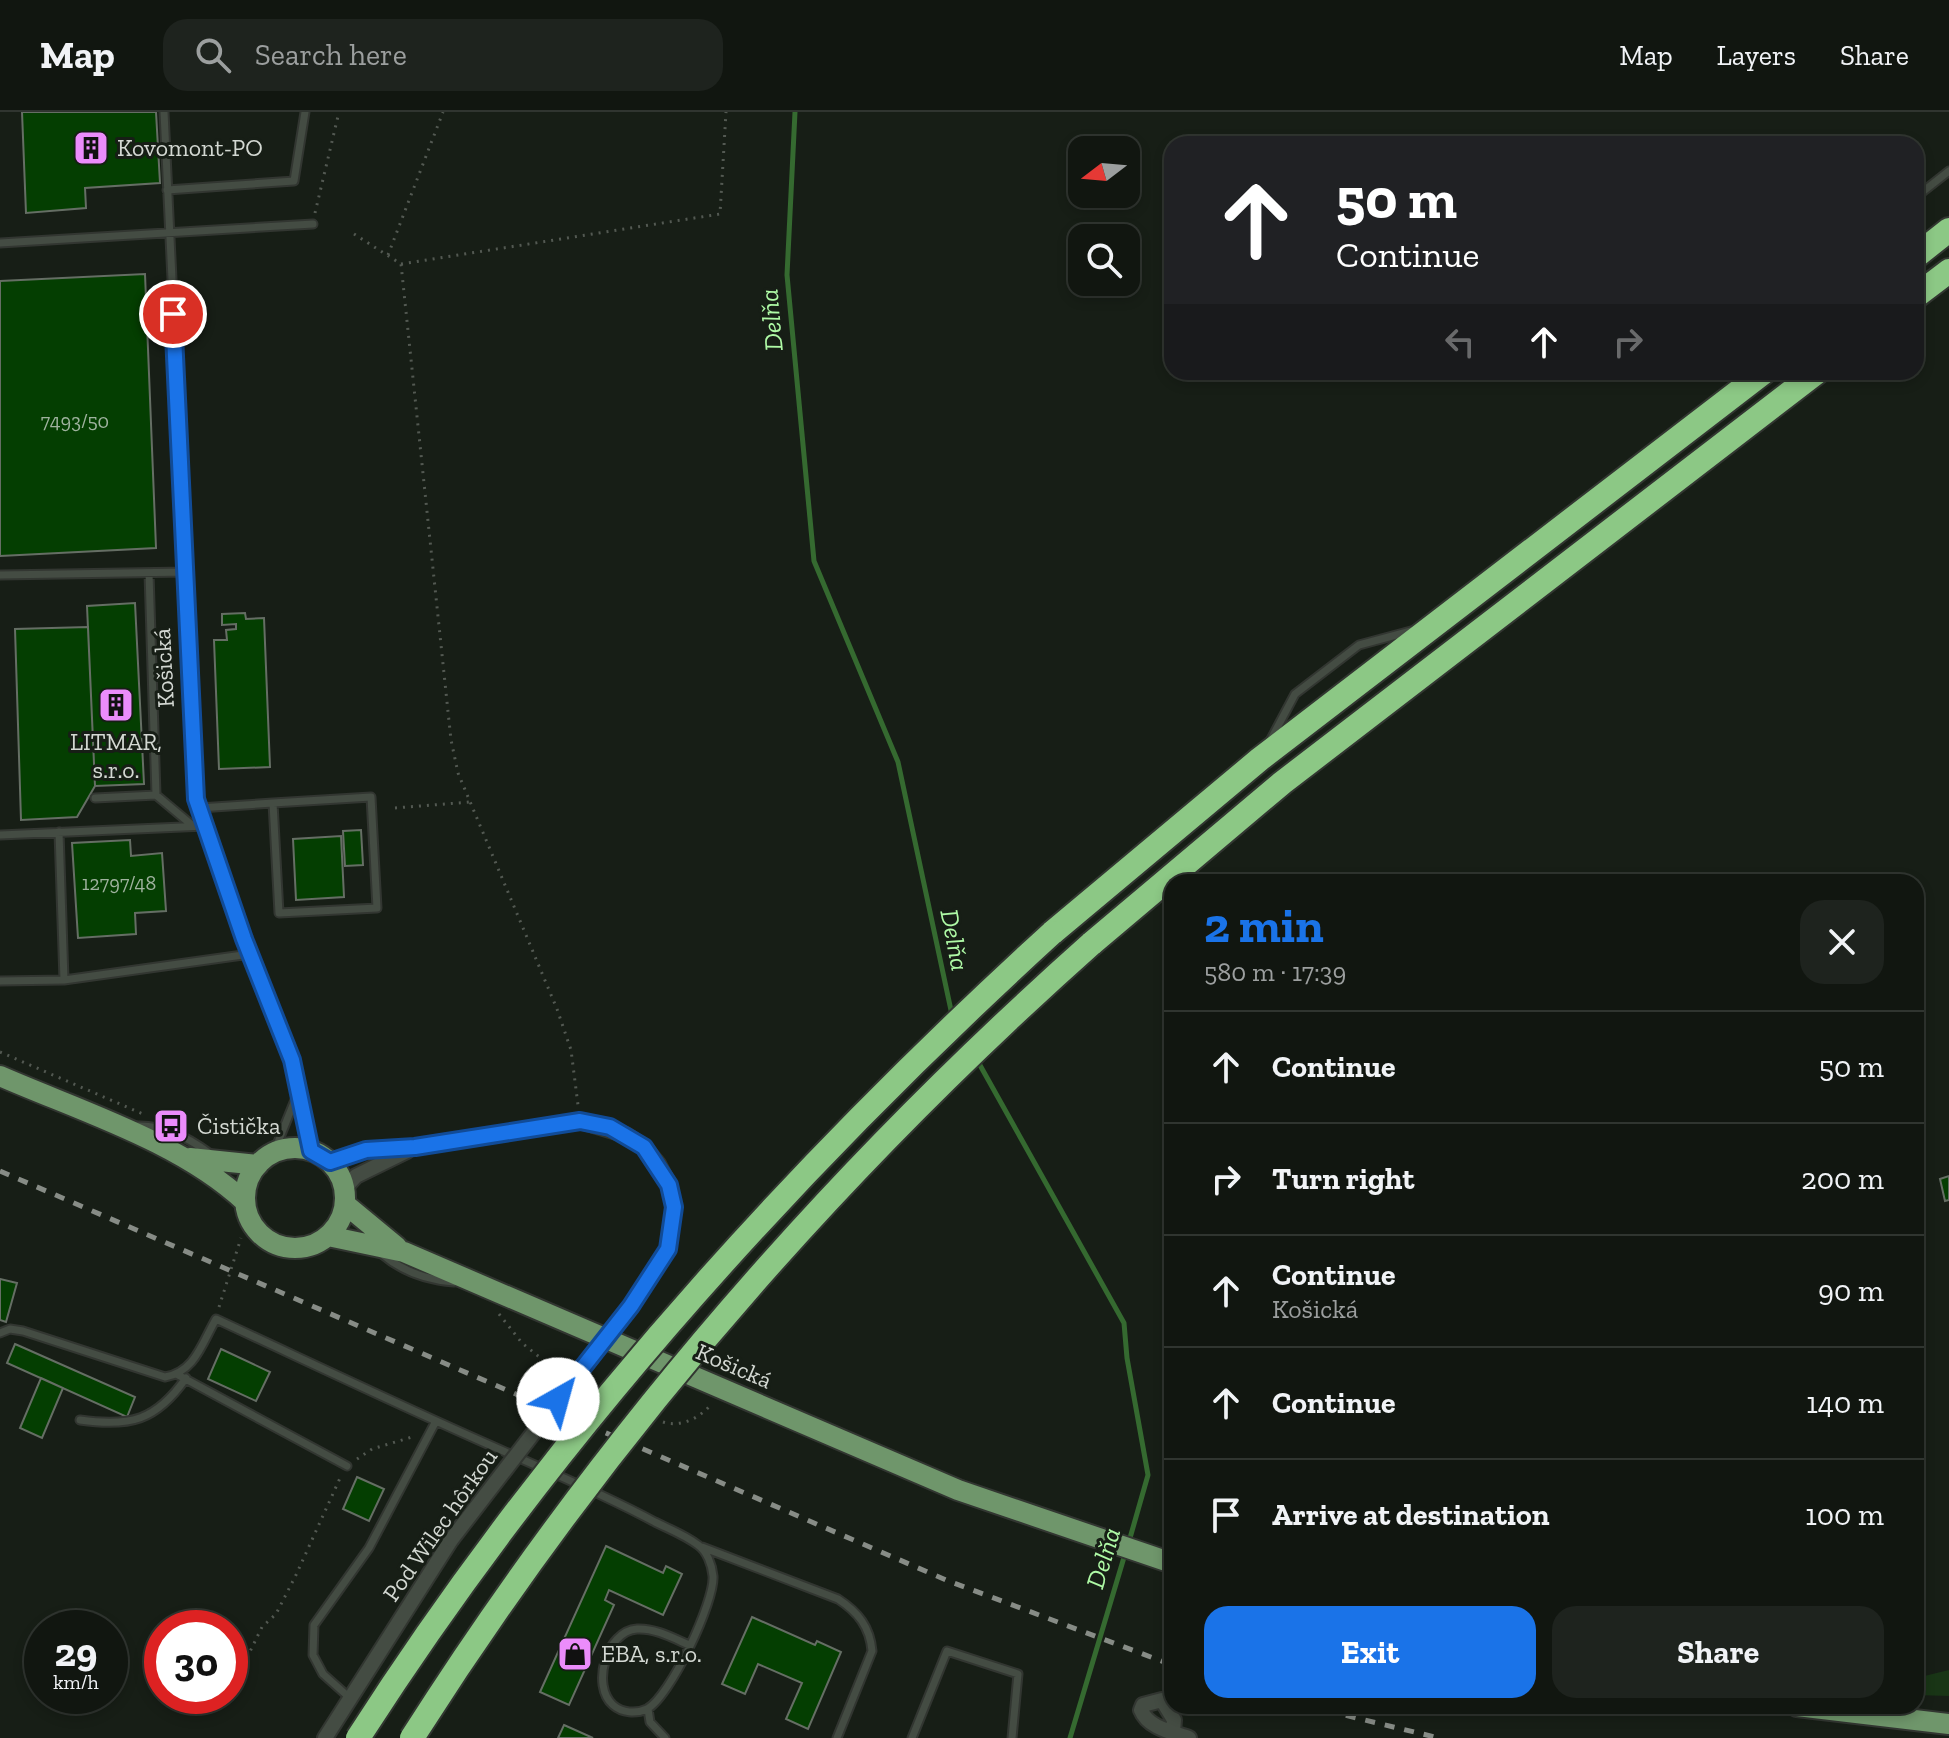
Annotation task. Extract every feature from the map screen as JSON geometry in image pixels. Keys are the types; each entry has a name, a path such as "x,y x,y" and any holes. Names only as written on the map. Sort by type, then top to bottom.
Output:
{"highway":[{"path":"1924,250 1949,230"},
{"path":"1924,290 1949,271"},
{"path":"358,1738 443,1613 543,1477 706,1280 886,1087 1052,933 1260,759 1754,380"},
{"path":"1174,874 1282,783 1807,380"},
{"path":"412,1738 578,1497 734,1303 914,1109 1091,944 1164,882"}],"main road":[{"name":"Košická","path":"0,1076 183,1157 226,1185 245,1202 248,1217 269,1241 299,1248 328,1236 404,1252 944,1484 1164,1561"},
{"name":"Košická","path":"183,1157 221,1162 266,1158 299,1148 311,1151"},
{"path":"311,1151 330,1162"},
{"path":"245,1202 250,1176 266,1158"},
{"name":"Košická","path":"330,1162 344,1196 404,1252"},
{"path":"328,1236 342,1216 344,1196"},
{"path":"1865,1714 1949,1724"}],"street":[{"path":"330,1162 366,1150 415,1147 580,1121"},
{"name":"Pod Wilec hôrkou","path":"325,1738 451,1540 631,1306 668,1249 674,1207 669,1185 644,1147 610,1127 580,1121"},
{"path":"344,1196 364,1172 415,1147"},
{"path":"1173,1732 1189,1738"}],"lane":[{"name":"Košická","path":"164,112 199,808 244,939 292,1060 311,1151"},
{"path":"167,190 294,181 305,112"},
{"path":"1924,191 1949,171"},
{"path":"0,243 313,224"},
{"path":"0,575 186,572"},
{"path":"149,573 156,795"},
{"path":"95,798 156,795 193,826"},
{"path":"199,808 273,803 371,797 377,908 279,913 273,803"},
{"path":"0,835 205,826"},
{"path":"59,832 64,980"},
{"path":"0,981 64,980 250,954"},
{"path":"266,1158 298,1093"},
{"path":"117,1128 153,1125 195,1142 221,1162"},
{"path":"371,1245 397,1267 435,1281 474,1283"},
{"path":"80,1420 118,1425 139,1418 169,1401 216,1319 610,1498 700,1546 838,1599 855,1610 871,1637 872,1651 837,1738"},
{"path":"0,1333 10,1329 23,1331 165,1377 182,1376 347,1466"},
{"path":"351,1699 323,1674 313,1655 314,1625 369,1548 436,1421"},
{"path":"689,1645 665,1634 635,1629 622,1634 611,1649 602,1682 606,1698 617,1709 632,1713 648,1709 661,1695 689,1645 711,1594 714,1578 710,1561 700,1546"},
{"path":"912,1738 947,1651 1018,1674 1012,1738"},
{"path":"648,1709 650,1722 665,1738"}],"path":[{"path":"313,224 339,112"},
{"path":"388,255 443,112"},
{"path":"354,234 401,264 720,214 726,112"},
{"path":"401,264 451,740 470,802 557,1009 571,1050 580,1121"},
{"path":"395,808 470,802"},
{"path":"0,1052 157,1119"},
{"path":"216,1319 241,1238"},
{"path":"248,1656 262,1627 276,1614 347,1466 372,1449 403,1438 428,1436"}],"green space":[{"path":"1949,1670 1949,1696 1924,1695 1924,1676"}],"building":[{"name":"Kovomont-PO","path":"22,112 156,112 160,183 85,188 86,208 26,213"},
{"path":"145,274 156,548 0,556 0,281"},
{"name":"LITMAR, s.r.o.","path":"135,603 144,784 95,786 87,606"},
{"path":"245,613 246,619 264,618 270,767 219,769 214,640 227,640 226,630 236,629 236,624 222,625 222,614"},
{"path":"88,627 95,786 77,817 21,820 15,629"},
{"path":"361,830 363,865 345,866 343,831"},
{"path":"341,836 344,897 296,900 293,839"},
{"path":"130,840 131,856 162,853 166,911 135,913 136,934 78,938 72,843"},
{"path":"1949,1176 1949,1200 1945,1201 1940,1179"},
{"path":"0,1279 17,1283 6,1322 0,1320"},
{"path":"15,1344 135,1397 127,1417 7,1363"},
{"path":"221,1349 270,1372 256,1401 208,1379"},
{"path":"41,1378 63,1388 42,1438 20,1428"},
{"path":"357,1477 384,1489 369,1521 343,1509"},
{"name":"EBA, s.r.o.","path":"606,1546 663,1573 666,1566 682,1574 663,1615 609,1590 605,1600 614,1605 569,1705 540,1692"},
{"path":"752,1617 815,1645 817,1641 841,1652 808,1729 786,1719 802,1683 758,1664 745,1694 722,1684"},
{"path":"564,1725 593,1738 558,1738"}],"waterway":[{"name":"Delňa","path":"795,112 787,275 814,561 898,762 952,1015"},
{"name":"Delňa","path":"976,1058 1124,1323 1127,1358 1148,1475 1128,1545"},
{"name":"Delňa","path":"1070,1738 1125,1554"}],"railway":[{"path":"0,1171 946,1580 1164,1662"},
{"path":"1340,1714 1439,1738"}],"place":[{"name":"Kovomont-PO","path":"91,148"},
{"name":"LITMAR, s.r.o.","path":"116,705"},
{"name":"Čistička","path":"171,1126"},
{"name":"EBA, s.r.o.","path":"575,1654"}],"route":[{"path":"173,314 196,799 244,939 292,1060 311,1151 330,1162 366,1150 415,1147 580,1121 610,1127 644,1147 669,1185 674,1207 668,1249 631,1306 558,1399"}]}
